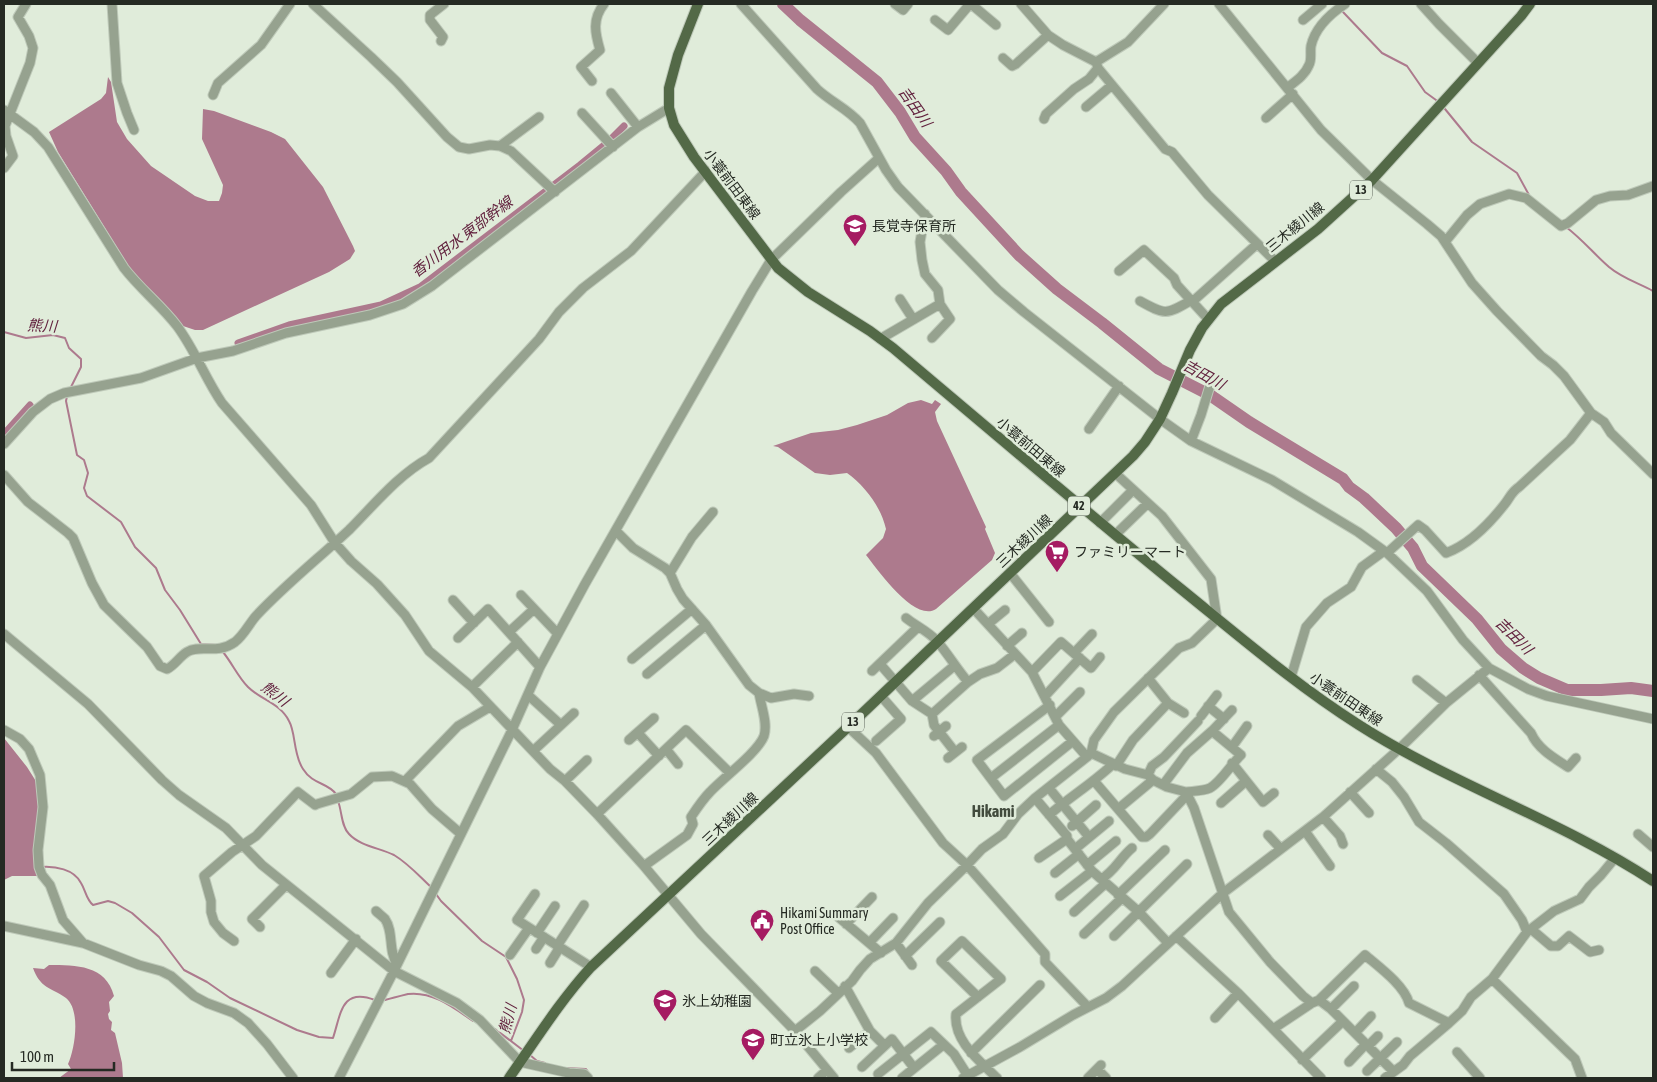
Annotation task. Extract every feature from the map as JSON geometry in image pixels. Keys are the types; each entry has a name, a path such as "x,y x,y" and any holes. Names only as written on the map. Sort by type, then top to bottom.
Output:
{"main road":[{"name":"小蓑前田東線","path":"698,4 672,72 669,88 669,108 674,125 694,156 772,260 789,278 880,339 1217,619 1291,677 1358,725 1398,749 1576,836 1653,881"},
{"name":"三木綾川線","path":"509,1078 576,984 591,967 848,727 1080,507 1145,442 1160,419 1190,350 1208,319 1231,295 1318,228 1372,180 1530,4"}],"street":[{"path":"4,168 13,156 6,136 7,112 30,63 33,48 29,36 18,17 26,4"},
{"path":"112,4 118,83 134,130"},
{"path":"213,95 218,83 261,45 290,4"},
{"path":"312,4 397,82 446,137 459,147 469,149 490,145 500,146 511,151 552,189"},
{"path":"441,41 441,33 430,20 430,15 444,4"},
{"path":"592,81 581,67 600,50 595,32 596,19 599,10 604,4"},
{"path":"741,4 817,89 855,117 898,187 998,290 1031,318 1191,441 1272,480 1358,532 1385,552 1427,591 1463,640 1489,668 1521,686 1547,696 1653,719"},
{"path":"895,4 903,10 908,4"},
{"path":"935,20 948,30 970,4 996,25"},
{"path":"1021,4 1048,35 1097,65 1165,149 1172,152 1208,195 1275,261"},
{"path":"1044,119 1046,114 1074,89 1089,80 1097,65 1128,42 1164,4"},
{"path":"1220,4 1321,130 1372,180 1427,224 1445,242 1472,283 1496,311 1564,376 1591,413 1604,422 1611,433 1653,474"},
{"path":"1266,118 1311,64 1311,44 1318,30 1327,18 1344,4"},
{"path":"1421,4 1478,63"},
{"path":"1303,20 1318,5"},
{"path":"1002,58 1012,66 1016,64 1048,35"},
{"path":"1086,107 1112,84"},
{"path":"611,92 638,127"},
{"path":"4,444 32,412 50,399 68,392 141,378 197,358 233,351 303,328 370,315 403,304 432,286 610,143 669,108"},
{"path":"7,112 34,132 48,147 136,285 176,324 197,358 212,389 222,403 311,505 335,543 351,561 377,584 405,615 429,651 472,687 550,769 566,781 597,814 702,934 795,1031 834,1078"},
{"path":"582,113 610,143"},
{"path":"500,146 539,117"},
{"path":"339,1078 396,967 512,730 540,667 747,299 772,260 841,192 879,158"},
{"path":"4,475 28,502 73,538 92,583 104,605 147,647 160,666 167,669 173,666 187,652 196,649 221,649 235,642 256,617 384,494 420,463 429,458 538,339 559,312 583,288 631,251 706,171"},
{"path":"1445,242 1467,215 1480,204 1509,194 1526,198 1561,226 1568,223 1596,200 1610,196 1628,195 1653,186"},
{"path":"925,214 920,242 925,274 938,290 940,304 950,319 932,338"},
{"path":"1140,302 1164,313 1173,311 1191,302 1257,244"},
{"path":"1119,271 1144,250 1174,278 1177,285 1191,302 1208,319"},
{"path":"900,299 913,320"},
{"path":"880,339 940,304"},
{"path":"1191,441 1211,382"},
{"path":"1089,429 1119,386"},
{"path":"1291,677 1306,627 1327,603 1351,587 1362,567 1395,546 1418,525 1446,553 1454,550 1484,527 1506,504 1512,492 1570,440 1591,413"},
{"path":"795,1031 820,1011 865,964 896,943 928,903 982,848 1003,834 1018,814 1035,798 1089,755 1094,740 1114,712 1179,648 1192,643 1217,619 1211,579 1162,516 1115,473"},
{"path":"1100,523 1133,490"},
{"path":"1115,535 1147,504"},
{"path":"670,573 692,537 713,512"},
{"path":"616,531 633,548 670,573 677,589 706,625 749,685 759,693 771,698 794,694 809,696"},
{"path":"1010,573 1049,622"},
{"path":"520,595 558,634"},
{"path":"453,600 474,623"},
{"path":"973,608 1032,672 1057,721 1073,741 1089,755 1125,770 1151,777 1163,785 1186,793 1210,788 1216,784 1241,754 1212,731"},
{"path":"458,638 488,609 540,667"},
{"path":"509,632 534,609"},
{"path":"632,659 692,609"},
{"path":"988,624 1005,610"},
{"path":"906,618 924,630 937,642 968,682"},
{"path":"647,674 706,625"},
{"path":"872,671 918,627"},
{"path":"1007,646 1022,633"},
{"path":"4,634 88,704 179,795 226,828 262,865 356,939 396,967 457,1003 524,1056 569,1073 584,1074 588,1078"},
{"path":"1045,696 1092,634"},
{"path":"472,687 518,642"},
{"path":"1032,672 1061,642 1091,668 1100,657"},
{"path":"932,714 968,682 997,668 1015,654"},
{"path":"880,664 912,701 932,714 934,725 955,752"},
{"path":"912,701 954,666"},
{"path":"878,1074 931,1032 954,1054 966,1077 1106,998 1122,986 1223,893 1305,831 1446,704 1489,668"},
{"path":"1479,675 1548,754 1568,768 1576,758"},
{"path":"1148,678 1168,703 1184,713"},
{"path":"1417,680 1446,704"},
{"path":"991,778 1057,721 1080,692"},
{"path":"644,866 687,835 693,824 691,817 698,806 709,792 757,746 764,736 765,724 759,693"},
{"path":"528,695 561,725"},
{"path":"1118,809 1151,777 1152,766 1164,757 1200,719 1217,695"},
{"path":"876,741 901,719 880,696"},
{"path":"1049,815 1114,765 1133,740 1168,703"},
{"path":"1050,705 977,760 1004,796 1073,741"},
{"path":"1208,706 1224,719"},
{"path":"405,781 458,726 490,707"},
{"path":"1163,785 1187,753 1232,710"},
{"path":"533,751 574,713"},
{"path":"630,740 654,718"},
{"path":"1232,747 1247,726"},
{"path":"848,727 876,753 938,836 967,865 1045,954 1045,962 1088,1007"},
{"path":"4,730 20,739 29,749 40,775 43,797 38,850 42,875 50,885 63,920 83,943"},
{"path":"597,814 686,730 730,773"},
{"path":"638,733 678,764"},
{"path":"566,781 587,760"},
{"path":"1232,763 1263,802 1274,792"},
{"path":"1376,769 1392,782 1404,797 1419,822 1504,894 1529,931 1551,946 1558,946 1569,936 1590,952 1600,950"},
{"path":"234,941 223,933 214,922 211,901 204,876 217,863 256,836 298,792 315,804 351,794 372,777 392,776 410,784 432,809 461,834"},
{"path":"1221,803 1246,781"},
{"path":"1094,782 1142,837 1146,837 1186,793"},
{"path":"1049,788 1062,804 1074,824 1089,837"},
{"path":"1350,792 1369,813"},
{"path":"1186,793 1194,808 1229,912 1270,962 1303,996 1331,1009 1393,1071"},
{"path":"1035,798 1067,836 1067,839 1090,868 1120,897 1139,912 1168,943"},
{"path":"1074,824 1096,805"},
{"path":"1322,816 1340,836 1343,844"},
{"path":"1055,873 1077,852 1089,837 1109,821"},
{"path":"1305,831 1330,866"},
{"path":"1638,834 1653,848"},
{"path":"1268,835 1281,849"},
{"path":"1038,858 1067,839"},
{"path":"1060,896 1116,841"},
{"path":"1074,912 1103,881 1123,855 1132,848"},
{"path":"1084,934 1165,850"},
{"path":"1386,1078 1462,1011 1472,997 1492,979 1529,931 1554,911 1580,899 1615,858"},
{"path":"1114,936 1187,864"},
{"path":"260,927 252,919 286,885"},
{"path":"534,894 517,920 591,967"},
{"path":"846,924 872,898"},
{"path":"550,963 558,946 584,905"},
{"path":"510,955 537,933 555,906"},
{"path":"376,910 385,919 388,926 396,967"},
{"path":"836,915 881,953"},
{"path":"869,943 893,918"},
{"path":"905,956 940,922"},
{"path":"4,926 83,943 171,976 194,996 234,1013 248,1024 267,1044 293,1078"},
{"path":"909,927 921,941"},
{"path":"536,949 537,933"},
{"path":"1176,936 1238,993 1321,1078"},
{"path":"330,973 356,939"},
{"path":"978,997 941,961 962,941 1001,979 978,997 956,1014 955,1024 971,1053 997,1078"},
{"path":"896,943 912,965"},
{"path":"1274,1029 1316,1002 1365,955 1388,974 1407,996 1409,1003 1449,1023"},
{"path":"815,971 838,993"},
{"path":"1492,979 1575,1059 1582,1078"},
{"path":"971,1053 1040,985"},
{"path":"845,986 870,1030 884,1046"},
{"path":"1331,1009 1354,986"},
{"path":"1215,1018 1238,993"},
{"path":"1355,1033 1371,1016"},
{"path":"1302,1060 1343,1021"},
{"path":"849,1048 870,1030"},
{"path":"1349,1062 1378,1036"},
{"path":"862,1066 892,1039 914,1068"},
{"path":"1367,1071 1397,1042"},
{"path":"902,1078 943,1045"},
{"path":"1456,1052 1480,1078"},
{"path":"1088,1078 1099,1067 1106,1078"},
{"path":"818,1078 827,1070"}],"shaded area":[{"path":"108,77 111,82 117,122 127,139 151,166 195,196 208,201 219,201 223,185 202,139 203,109 214,111 285,139 323,187 355,251 350,259 329,272 203,330 195,330 183,326 171,312 152,297 134,275 58,152 49,132 101,99 106,93"},
{"path":"921,400 932,404 935,400 941,404 935,412 937,421 986,527 985,529 995,553 992,560 936,609 927,611 918,609 898,593 866,555 883,538 886,529 876,505 860,484 847,473 830,475 815,473 778,447 773,446 811,433 838,430 857,425 887,415 908,403"},
{"path":"4,738 39,786 41,876 12,876 4,880"},
{"path":"49,965 69,965 89,969 104,978 110,986 114,996 109,1002 110,1011 108,1014 112,1022 111,1030 115,1033 122,1063 123,1078 59,1078 71,1069 68,1064 73,1049 75,1020 71,1004 66,998 42,983 33,968 44,969"}],"waterway":[{"name":"吉田川","path":"783,4 877,82 900,112 915,137 946,171 961,192 1019,255 1057,289 1159,369 1210,395 1249,422 1343,479 1349,487 1364,498 1396,528 1413,548 1422,566 1477,619 1501,649 1523,668 1539,678 1567,690 1631,688 1653,691"},
{"path":"1343,12 1382,53 1407,66 1425,92 1436,100"},
{"path":"1445,109 1472,142 1517,173 1529,195"},
{"name":"香川用水 東部幹線","path":"238,343 289,325 381,305 420,287 580,165 624,126"},
{"path":"1566,227 1614,271 1653,291"},
{"name":"熊川","path":"4,332 26,338 53,335 65,338 69,348 81,359 81,367 70,389"},
{"name":"熊川","path":"67,396 66,401 77,455 84,460 88,473 84,488 87,496 121,522 135,547 156,568 165,590 201,644 217,645"},
{"name":"香川用水 東部幹線","path":"4,434 30,405"},
{"name":"熊川","path":"223,652 248,687 276,706 285,715 293,731 296,750 303,769 311,778 328,787 336,794"},
{"name":"熊川","path":"338,801 343,823 349,834 359,841 394,855 409,866 432,888"},
{"path":"41,867 64,869 74,874 93,905 108,901 132,913 159,937 184,970 207,982 230,998 297,1030 319,1037 333,1038 341,1012 349,1000 355,997 375,1000"},
{"name":"熊川","path":"436,894 482,941 506,957 517,979 524,1000 522,1012 511,1041"},
{"path":"385,1000 408,994 426,995 443,1001 473,1021"},
{"name":"熊川","path":"495,1029 524,1051"},
{"name":"熊川","path":"530,1055 537,1061 545,1063"},
{"name":"熊川","path":"564,1068 586,1069 588,1072"}],"place":[{"name":"長覚寺保育所","path":"855,247"},
{"name":"ファミリーマート","path":"1057,573"},
{"name":"Hikami Summary Post Office","path":"762,942"},
{"name":"氷上幼稚園","path":"665,1022"},
{"name":"町立氷上小学校","path":"753,1061"}],"district":[{"name":"Hikami","path":"993,811"}]}
